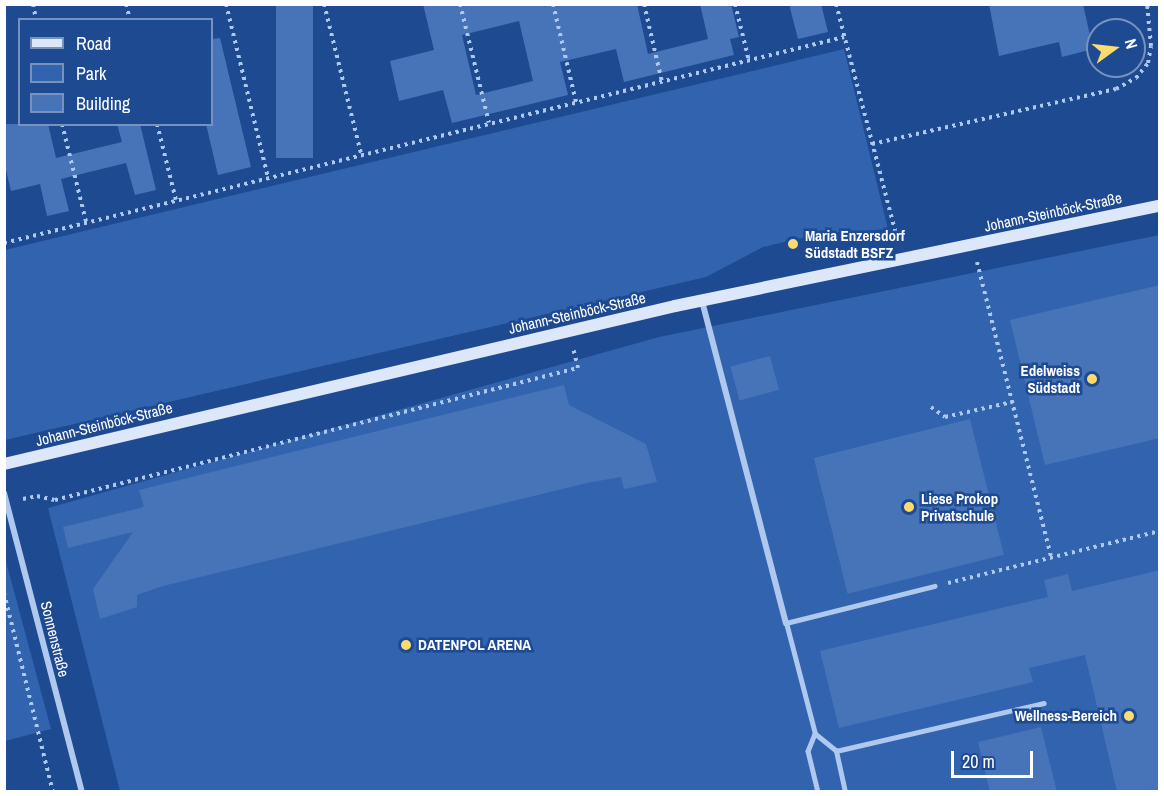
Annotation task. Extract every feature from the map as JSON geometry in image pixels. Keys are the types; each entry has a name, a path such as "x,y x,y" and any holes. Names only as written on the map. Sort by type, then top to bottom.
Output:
{"street":[{"name":"Johann-Steinböck-Straße","path":"4,464 702,300 1160,206"},
{"path":"702,300 786,623"},
{"name":"Sonnenstraße","path":"4,493 82,792"}],"lane":[{"path":"845,792 836,752 815,734 786,623 934,586"},
{"path":"836,752 1044,703"},
{"path":"815,734 808,751 818,792"}],"path":[{"path":"226,4 268,177"},
{"path":"324,4 361,154"},
{"path":"460,4 489,123"},
{"path":"552,4 576,102"},
{"path":"644,4 662,82"},
{"path":"735,4 749,61"},
{"path":"837,4 903,259"},
{"path":"872,144 1116,89 1137,78 1148,63 1151,46 1147,4"},
{"path":"4,243 361,154 844,38"},
{"path":"62,126 86,222"},
{"path":"158,126 176,200"},
{"path":"972,244 1052,557"},
{"path":"7,503 37,496 66,497 578,368 569,330"},
{"path":"931,407 945,417 1012,402"},
{"path":"934,586 1160,531"},
{"path":"4,593 53,792"}],"green space":[{"path":"844,49 888,229 819,234 763,247 706,277 5,440 5,250"},
{"path":"1159,235 1159,791 120,791 48,508 659,337"},
{"path":"4,554 51,729 5,741 4,741"}],"building":[{"path":"276,4 313,4 313,158 276,158"},
{"path":"423,4 637,4 648,54 708,39 700,4 731,4 739,37 730,39 734,55 624,82 616,49 560,62 568,95 452,123 443,90 399,101 390,61 434,50","holes":["519,21 533,81 476,95 462,35"]},
{"path":"789,4 821,4 828,32 798,39"},
{"path":"989,4 1083,4 1086,18 1086,51 1062,57 1059,42 999,56"},
{"path":"220,38 251,167 218,175 206,126 213,126 213,39"},
{"path":"4,124 48,126 56,158 122,142 118,126 140,126 156,190 135,195 126,163 61,179 69,211 47,216 40,184 11,191 4,162"},
{"name":"Edelweiss Südstadt","path":"1160,285 1160,438 1045,465 1010,320"},
{"path":"770,356 779,390 739,400 730,367"},
{"path":"564,385 569,405 646,444 657,482 624,489 621,477 587,483 163,586 137,595 137,607 100,619 93,589 133,532 68,548 63,527 144,507 139,490"},
{"name":"Liese Prokop Privatschule","path":"970,419 1004,555 848,594 814,458"},
{"path":"1160,570 1160,792 1117,792 1085,655 1029,668 1033,682 839,728 820,651 1048,597 1044,580 1068,574 1072,591"},
{"path":"1041,727 1057,792 990,792 978,742"}],"place":[{"name":"Maria Enzersdorf Südstadt BSFZ","path":"793,244"},
{"name":"Edelweiss Südstadt","path":"1092,379"},
{"name":"Liese Prokop Privatschule","path":"909,507"},
{"name":"DATENPOL ARENA","path":"406,645"},
{"name":"Wellness-Bereich","path":"1129,716"}]}
